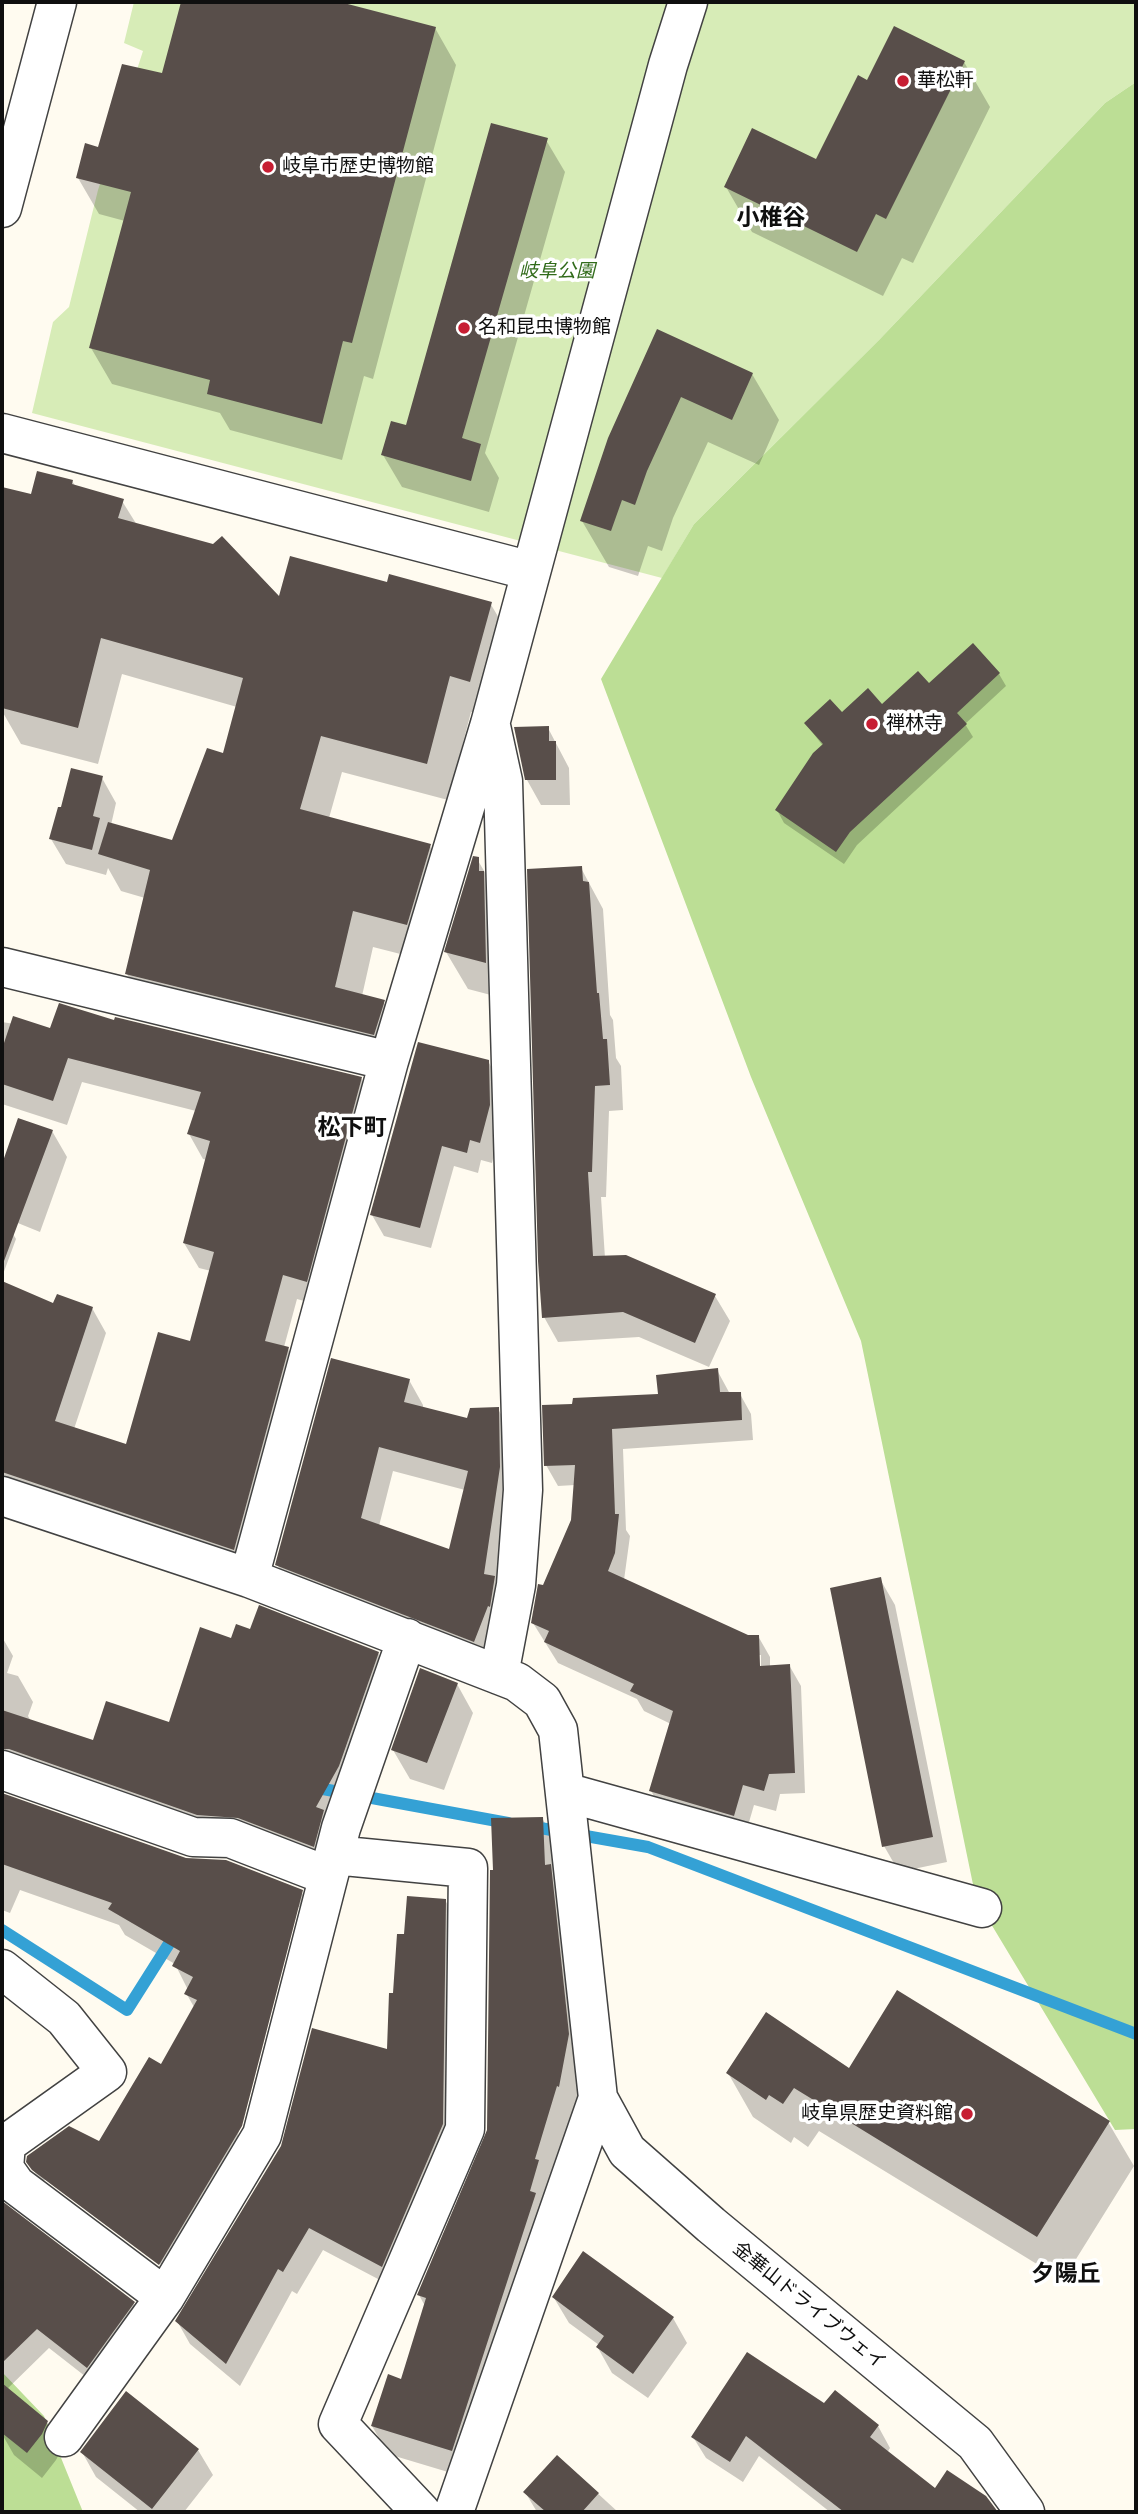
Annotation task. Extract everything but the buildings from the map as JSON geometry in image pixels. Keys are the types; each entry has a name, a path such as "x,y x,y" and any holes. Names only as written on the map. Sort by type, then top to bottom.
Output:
{"street":[{"path":"2,208 57,2"},
{"path":"249,1577 389,1061 490,724 664,78 688,2"},
{"path":"2,433 531,572"},
{"path":"490,724 503,781 523,1490 516,1586 499,1675"},
{"path":"2,967 389,1061"},
{"path":"2,1496 249,1577 517,1682 542,1702 558,1730 598,2098 454,2512"},
{"path":"64,2437 165,2297 262,2135 341,1828 407,1638"},
{"path":"2,1770 193,1836 230,1838 331,1866 468,1868 465,2129 338,2424 421,2512"},
{"path":"565,1792 982,1908"},
{"path":"2,1969 64,2018 107,2072 6,2144 5,2168 16,2185 165,2297"},
{"name":"金華山ドライブウェイ","path":"598,2098 627,2151 710,2225 975,2443 1025,2512"}],"green space":[{"name":"岐阜公園","path":"134,2 1136,2 1136,82 1105,103 879,340 694,524 662,578 32,413 53,322 69,307 98,190 143,51 124,43"},
{"path":"1136,82 1136,2129 1115,2130 976,1899 861,1341 751,1077 601,679 694,524 879,340 1105,103"},
{"path":"2,2372 44,2416 83,2512 2,2512"}],"waterway":[{"path":"312,1787 508,1823"},
{"path":"529,1826 648,1847 1136,2034"},
{"path":"2,1930 127,2010 177,1931"}],"place":[{"name":"華松軒","path":"903,81"},
{"name":"岐阜市歴史博物館","path":"268,167"},
{"name":"名和昆虫博物館","path":"464,328"},
{"name":"禅林寺","path":"872,724"},
{"name":"岐阜県歴史資料館","path":"967,2114"}],"district":[{"name":"小椎谷","path":"771,218"},
{"name":"松下町","path":"352,1128"},
{"name":"夕陽丘","path":"1066,2274"}]}
